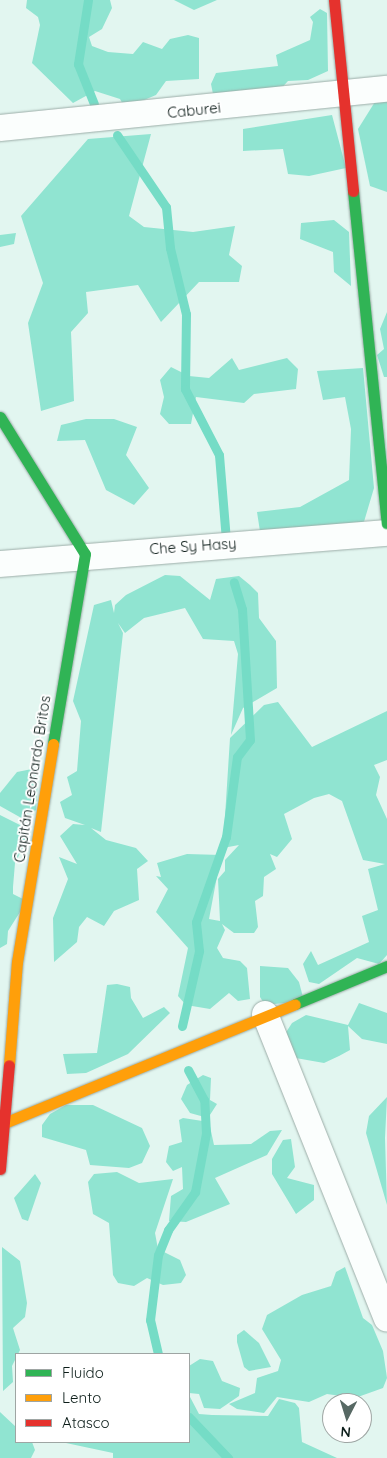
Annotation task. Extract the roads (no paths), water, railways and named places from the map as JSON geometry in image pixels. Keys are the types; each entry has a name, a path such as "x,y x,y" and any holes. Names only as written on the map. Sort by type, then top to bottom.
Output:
{"street":[{"path":"334,0 387,523"},
{"name":"Caburei","path":"0,128 344,95 387,89"},
{"path":"0,417 85,554"},
{"name":"Che Sy Hasy","path":"0,564 85,554 387,533"},
{"name":"Capitán Leonardo Britos","path":"0,1169 4,1123 8,963 85,554"},
{"path":"4,1123 265,1014 387,966"},
{"path":"265,1014 387,1319"}],"waterway":[{"path":"88,0 78,64 94,104"},
{"path":"117,135 166,207 170,248 186,314 185,389 219,455 226,540"},
{"path":"182,1026 199,951 196,922 226,837 237,757 250,740 242,609 234,582"},
{"path":"158,1353 150,1320 158,1255 168,1230 195,1192 206,1133 204,1100 188,1070"},
{"path":"190,1418 228,1458"}]}
